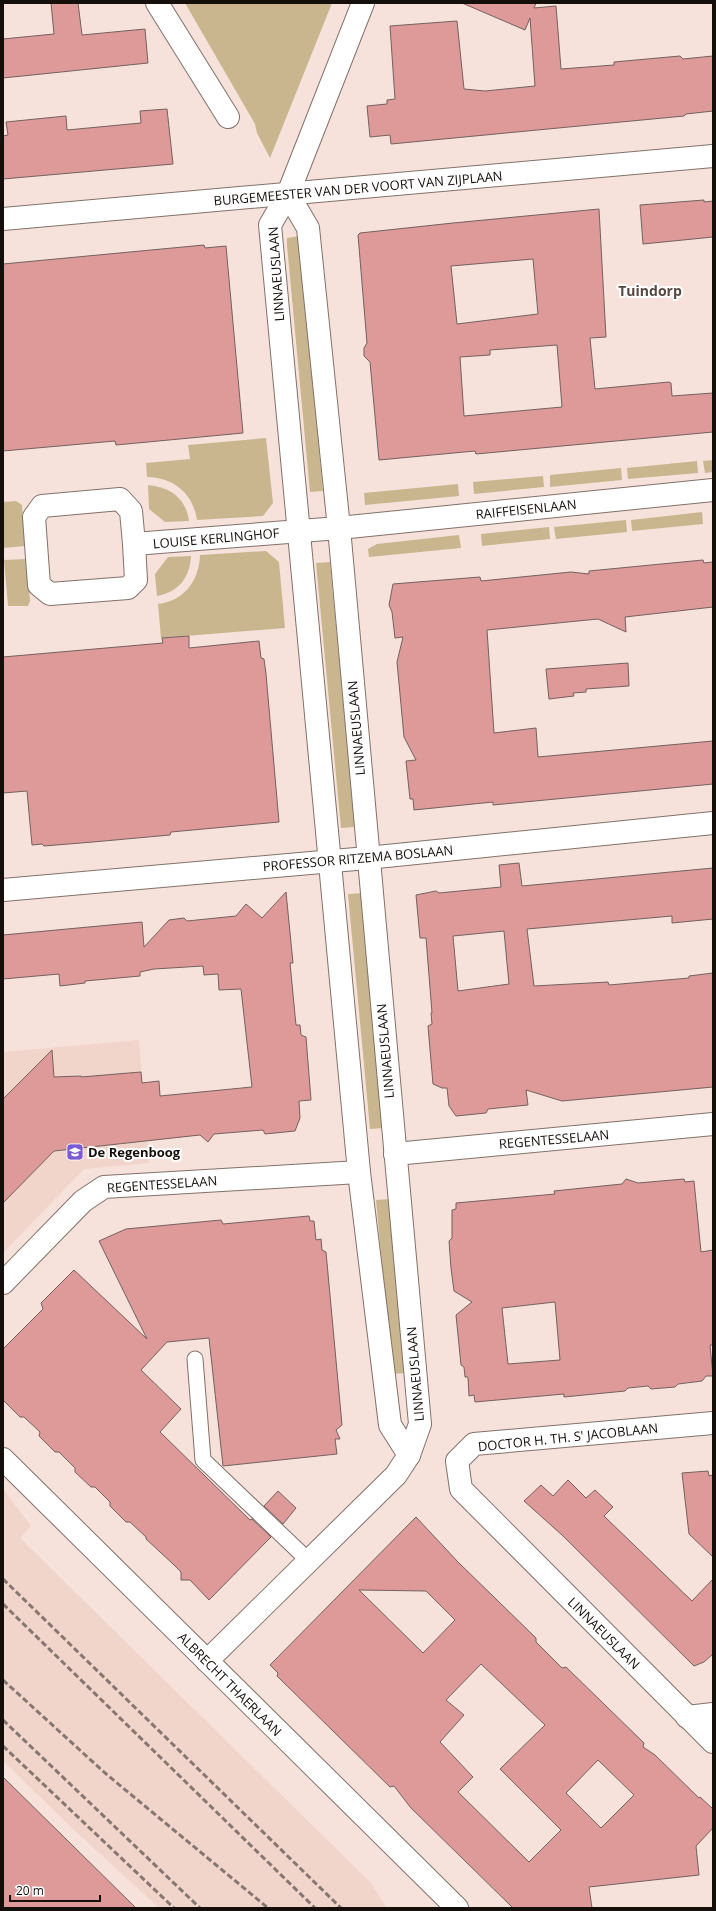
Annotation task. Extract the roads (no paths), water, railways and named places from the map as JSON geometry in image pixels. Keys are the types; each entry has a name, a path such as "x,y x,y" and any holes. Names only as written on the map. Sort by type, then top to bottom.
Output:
{"street":[{"path":"157,3 228,118"},
{"path":"288,194 363,3"},
{"name":"BURGEMEESTER VAN DER VOORT VAN ZIJPLAAN","path":"3,219 713,156"},
{"name":"LINNAEUSLAAN","path":"288,194 308,228 339,528 367,858 420,1424 409,1455 390,1424 359,1172 270,225 288,194"},
{"name":"RAIFFEISENLAAN","path":"339,528 713,490"},
{"name":"LOUISE KERLINGHOF","path":"120,499 131,511 134,544 136,580 128,588 50,594 39,585 34,517 42,506 120,499"},
{"path":"298,531 339,528"},
{"name":"LOUISE KERLINGHOF","path":"134,544 298,531"},
{"name":"PROFESSOR RITZEMA BOSLAAN","path":"3,890 367,858 713,822"},
{"name":"REGENTESSELAAN","path":"395,1154 713,1124"},
{"name":"REGENTESSELAAN","path":"3,1283 83,1201 104,1187 359,1172"},
{"name":"DOCTOR H. TH. S' JACOBLAAN","path":"461,1490 457,1461 474,1444 713,1422"},
{"path":"207,1661 396,1475 409,1455"},
{"name":"ALBRECHT THAERLAAN","path":"3,1459 456,1908"},
{"name":"LINNAEUSLAAN","path":"461,1490 713,1742"},
{"path":"687,1716 713,1714"}],"lane":[{"path":"196,1359 203,1460 309,1560"}],"railway":[{"path":"3,1579 341,1908"},
{"path":"3,1604 315,1908"},
{"path":"3,1680 105,1773 268,1908"},
{"path":"3,1720 200,1908"},
{"path":"3,1746 174,1908"}],"place":[{"name":"De Regenboog","path":"75,1152"}],"district":[{"name":"Tuindorp","path":"650,290"}]}
